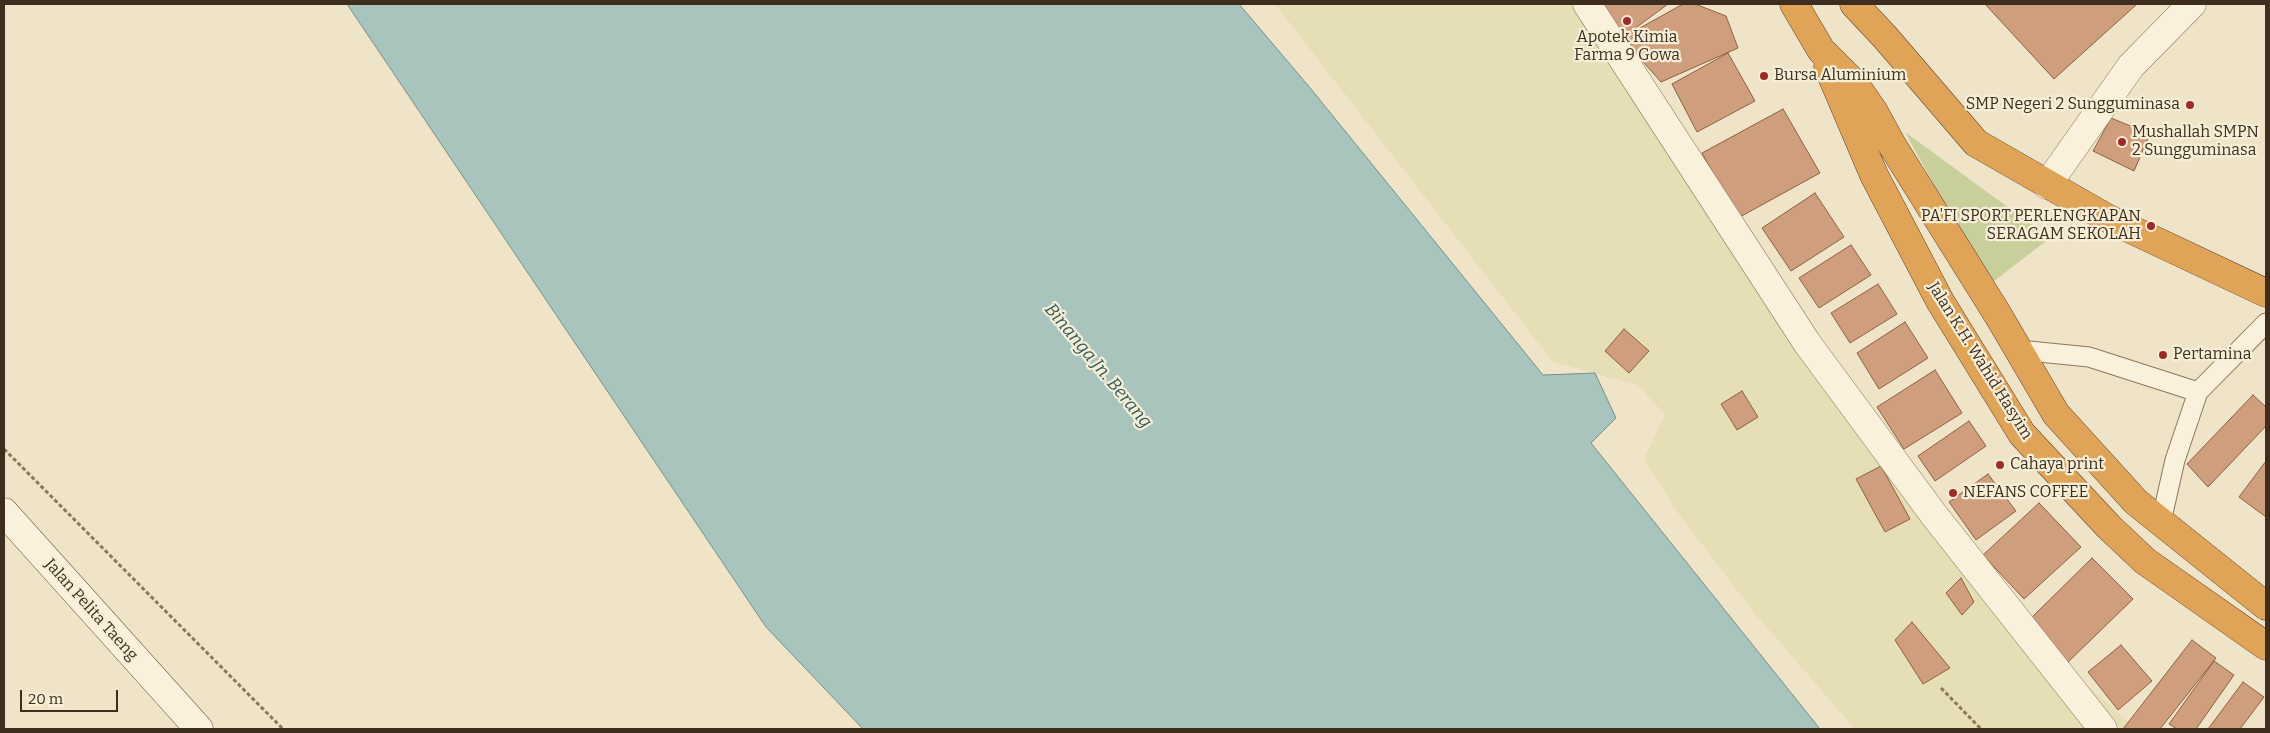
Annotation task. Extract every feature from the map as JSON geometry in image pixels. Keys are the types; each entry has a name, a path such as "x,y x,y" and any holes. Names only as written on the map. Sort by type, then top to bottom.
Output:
{"highway":[{"path":"1794,4 1821,50 1854,83 1874,112 1892,145 2020,350 2056,414 2136,502 2266,606"},
{"path":"1854,4 1885,37 1976,143 2106,218 2266,293"},
{"name":"Jalan K.H. Wahid Hasyim","path":"1821,50 1874,175 1940,301 2022,434 2109,527 2145,561 2266,646"}],"street":[{"path":"1587,4 1808,343 1934,516 2103,729"},
{"path":"2047,185 2131,66 2192,4"},
{"name":"Jalan Pelita Taeng","path":"4,512 199,729"}],"lane":[{"path":"2161,522 2175,460 2198,392 2246,341 2266,323"},
{"path":"2020,350 2089,358 2198,392"}],"path":[{"path":"4,449 283,729"},
{"path":"1941,688 1980,729"}],"shaded area":[{"path":"1275,4 1593,4 1713,192 2014,622 2137,729 1855,729 1756,615 1678,513 1644,459 1665,415 1638,385 1553,362"}],"green space":[{"path":"1905,132 2050,238 1989,285"}],"water":[{"name":"Binanga Jn. Berang","path":"347,4 1239,4 1311,89 1543,375 1595,373 1616,418 1591,443 1820,729 863,729 766,627"}],"building":[{"name":"Apotek Kimia Farma 9 Gowa","path":"1597,4 1668,4 1622,38"},
{"path":"1683,4 1695,4 1726,16 1738,48 1661,82 1622,38"},
{"path":"1985,4 2137,4 2054,79"},
{"path":"1728,53 1755,101 1697,132 1672,84"},
{"path":"1783,109 1820,173 1738,218 1702,153"},
{"name":"Mushallah SMPN 2 Sungguminasa","path":"2111,118 2150,134 2134,171 2093,151"},
{"path":"1815,193 1844,237 1791,271 1762,228"},
{"path":"1851,245 1871,275 1819,308 1799,278"},
{"path":"1878,284 1897,314 1850,343 1831,313"},
{"path":"1905,322 1928,358 1879,389 1857,353"},
{"path":"1624,329 1649,351 1629,373 1605,351"},
{"path":"1935,370 1962,413 1904,449 1877,407"},
{"path":"1742,391 1758,417 1737,430 1721,404"},
{"path":"2253,395 2266,407 2266,426 2208,487 2187,464"},
{"path":"1969,421 1986,446 1935,481 1918,456"},
{"path":"2266,461 2266,517 2239,497"},
{"path":"1881,466 1910,519 1885,532 1856,479"},
{"path":"1988,474 2016,511 1976,540 1949,502"},
{"path":"2039,503 2081,547 2024,599 1983,555"},
{"path":"2092,558 2133,599 2065,665 2024,625"},
{"path":"1961,578 1974,602 1962,615 1946,593"},
{"path":"1912,622 1950,668 1923,684 1895,640"},
{"path":"2192,640 2216,658 2160,729 2123,729"},
{"path":"2121,645 2152,681 2118,710 2088,672"},
{"path":"2214,661 2234,675 2196,729 2177,729 2169,724"},
{"path":"2243,682 2264,697 2240,729 2208,729"}],"place":[{"name":"Apotek Kimia Farma 9 Gowa","path":"1627,21"},
{"name":"Bursa Aluminium","path":"1764,76"},
{"name":"SMP Negeri 2 Sungguminasa","path":"2190,105"},
{"name":"Mushallah SMPN 2 Sungguminasa","path":"2122,142"},
{"name":"PA'FI SPORT PERLENGKAPAN SERAGAM SEKOLAH","path":"2151,226"},
{"name":"Pertamina","path":"2163,355"},
{"name":"Cahaya print","path":"2000,465"},
{"name":"NEFANS COFFEE","path":"1953,493"}]}
